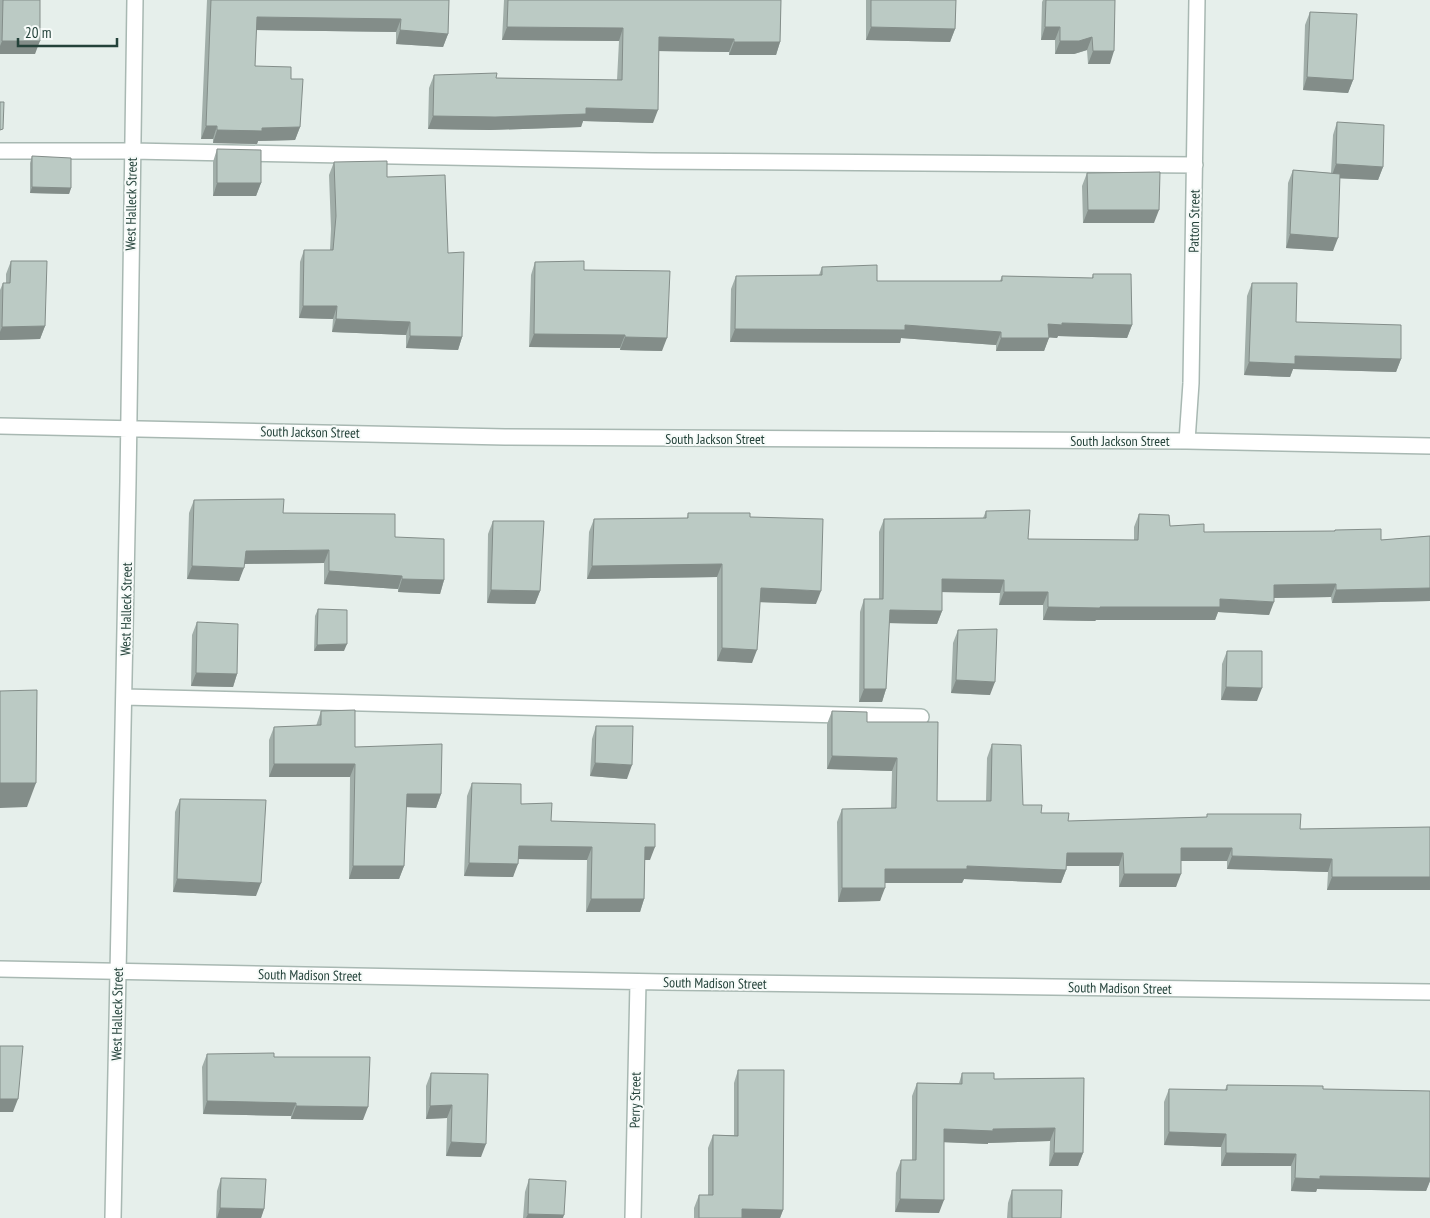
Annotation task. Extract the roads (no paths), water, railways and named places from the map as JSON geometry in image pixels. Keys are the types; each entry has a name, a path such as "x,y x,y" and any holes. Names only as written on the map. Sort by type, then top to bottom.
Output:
{"street":[{"name":"West Halleck Street","path":"113,1218 129,428 135,0"},
{"name":"Patton Street","path":"1188,441 1191,383 1197,0"},
{"path":"0,151 132,151 652,161 1195,165"},
{"name":"South Jackson Street","path":"0,426 505,437 1188,441 1430,446"},
{"path":"124,697 921,717"},
{"name":"South Madison Street","path":"0,969 638,982 1430,992"},
{"name":"Perry Street","path":"633,1218 638,982"}]}
